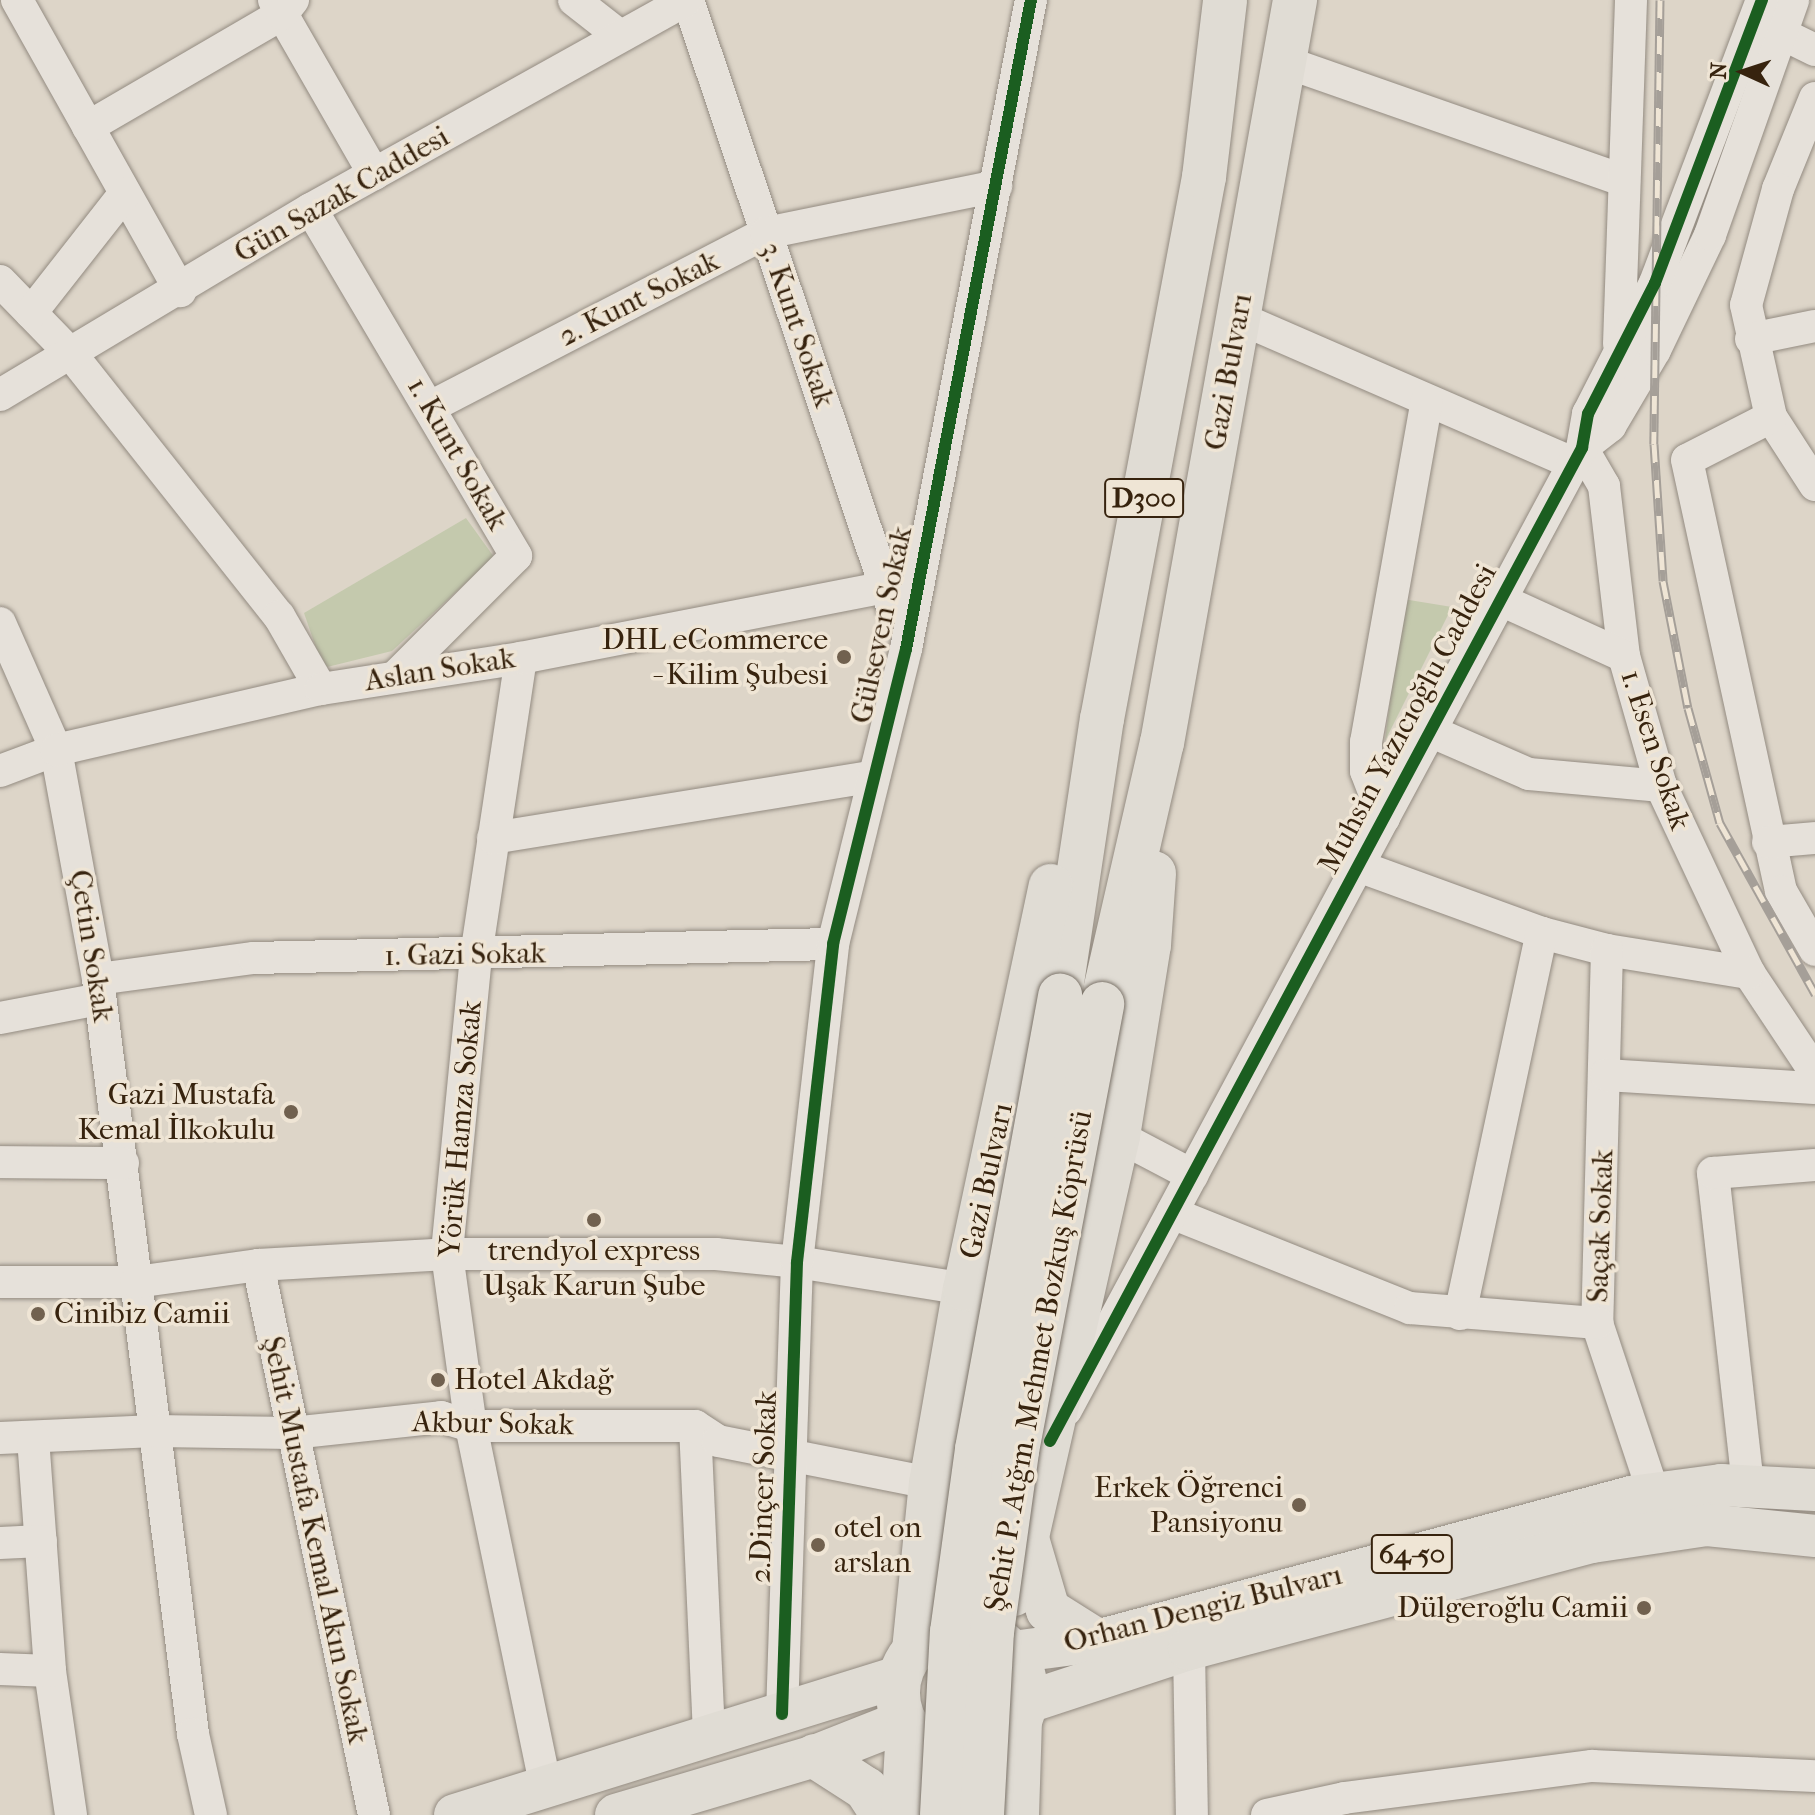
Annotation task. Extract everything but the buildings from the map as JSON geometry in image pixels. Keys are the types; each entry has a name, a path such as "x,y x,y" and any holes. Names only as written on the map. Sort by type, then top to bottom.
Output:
{"highway":[{"name":"Gazi Bulvarı","path":"1060,996 1102,719 1204,177 1225,0"},
{"name":"Gazi Bulvarı","path":"1102,1004 1162,743 1295,0"},
{"name":"Gazi Bulvarı","path":"906,1664 928,1503 965,1289 1044,915 1102,719"},
{"name":"Gazi Bulvarı","path":"1008,1648 1027,1537 1118,1136 1149,945 1162,743"},
{"name":"Şehit P. Atğm. Mehmet Bozkuş Köprüsü","path":"942,1815 952,1632 977,1449 1060,996"},
{"name":"Şehit P. Atğm. Mehmet Bozkuş Köprüsü","path":"982,1815 992,1632 1017,1451 1102,1004"},
{"path":"928,1503 938,1552 975,1568 1007,1562 1027,1537"},
{"path":"1027,1537 1048,1610 1097,1641"},
{"path":"903,1815 906,1664 933,1635 957,1628 982,1631 1008,1648 1024,1676 1017,1815"},
{"path":"906,1725 927,1748 967,1757 993,1750 1023,1712"},
{"path":"815,1756 866,1789 883,1815"}],"main road":[{"name":"Orhan Dengiz Bulvarı","path":"1008,1648 1097,1641 1529,1522 1654,1494 1748,1485 1815,1490"},
{"name":"Orhan Dengiz Bulvarı","path":"1023,1712 1189,1649 1652,1530 1707,1525 1815,1536"},
{"path":"455,1815 782,1714 906,1664"},
{"path":"616,1815 815,1756 906,1725"}],"street":[{"path":"17,0 180,291"},
{"path":"574,0 620,36"},
{"name":"Gün Sazak Caddesi","path":"0,395 180,291 311,209 687,0"},
{"name":"3. Kunt Sokak","path":"687,0 906,649"},
{"name":"Gülseven Sokak","path":"797,1262 833,944 906,649 1031,0"},
{"path":"1619,355 1631,0"},
{"name":"Muhsin Yazıcıoğlu Caddesi","path":"1050,1441 1578,456 1588,414 1655,283 1767,18 1793,0"},
{"path":"88,127 283,5 374,174"},
{"path":"1767,18 1815,50"},
{"name":"Muhsin Yazıcıoğlu Caddesi","path":"1578,456 1610,426 1655,350 1710,235 1767,18"},
{"path":"1285,62 1624,181"},
{"path":"1815,98 1778,189 1746,305 1751,339 1771,417 1815,485"},
{"name":"2. Kunt Sokak","path":"432,406 766,233 996,186"},
{"path":"31,313 125,193"},
{"name":"1. Kunt Sokak","path":"311,209 432,406 516,556 397,675"},
{"path":"0,281 71,354 279,616 321,689"},
{"path":"1239,318 1427,400 1578,456"},
{"path":"1751,339 1815,326"},
{"path":"1384,818 1366,771 1366,742 1427,400"},
{"path":"1771,417 1687,460 1768,842 1781,891 1815,950"},
{"name":"1. Esen Sokak","path":"1578,456 1604,486 1624,656 1661,786 1749,973 1815,1072"},
{"name":"Aslan Sokak","path":"0,771 56,750 321,689 521,658 885,587"},
{"path":"1501,600 1624,656"},
{"name":"Çetin Sokak","path":"0,623 56,750 99,989 193,1734 211,1815"},
{"name":"Yörük Hamza Sokak","path":"521,658 476,956 447,1254 471,1426 546,1787"},
{"path":"1430,731 1529,774 1661,786"},
{"path":"493,838 874,776"},
{"path":"1768,842 1815,838"},
{"path":"1358,866 1542,933 1607,950 1749,973"},
{"path":"1460,1314 1542,933"},
{"name":"1. Gazi Sokak","path":"0,1018 99,989 254,958 476,956 833,944"},
{"name":"Saçak Sokak","path":"1607,950 1597,1323 1654,1494"},
{"path":"1606,1075 1815,1088"},
{"path":"1118,1136 1192,1175"},
{"path":"0,1162 123,1163"},
{"path":"1748,1485 1713,1173 1815,1165"},
{"path":"1172,1213 1410,1308 1597,1323"},
{"path":"0,1282 136,1282 258,1265 447,1254 716,1254 797,1262 965,1289"},
{"name":"2.Dinçer Sokak","path":"782,1714 797,1262"},
{"name":"Şehit Mustafa Kemal Akın Sokak","path":"258,1265 374,1815"},
{"name":"Akbur Sokak","path":"0,1438 155,1431 292,1433 441,1417 471,1426 695,1426 718,1441 792,1457 928,1503"},
{"path":"695,1426 709,1736"},
{"path":"33,1438 50,1671 71,1815"},
{"path":"0,1543 41,1541"},
{"path":"1189,1649 1192,1815"},
{"path":"0,1669 50,1671"},
{"path":"1267,1815 1344,1798 1592,1766 1815,1776"}],"green space":[{"path":"466,518 494,557 392,651 323,668 304,613"},
{"path":"1403,599 1452,607 1385,741"}],"railway":[{"path":"1660,0 1654,444 1663,581 1688,708 1720,823 1815,994"}],"cycle path":[{"path":"782,1714 797,1262 833,944 906,649 1031,0"},
{"path":"1050,1441 1582,448 1588,414 1655,283 1762,0"}],"place":[{"name":"DHL eCommerce - Kilim Şubesi","path":"844,657"},
{"name":"Gazi Mustafa Kemal İlkokulu","path":"291,1112"},
{"name":"trendyol express Uşak Karun Şube","path":"594,1220"},
{"name":"Cinibiz Camii","path":"38,1314"},
{"name":"Hotel Akdağ","path":"438,1380"},
{"name":"Erkek Öğrenci Pansiyonu","path":"1299,1505"},
{"name":"otel on arslan","path":"818,1545"},
{"name":"Dülgeroğlu Camii","path":"1644,1608"}]}
